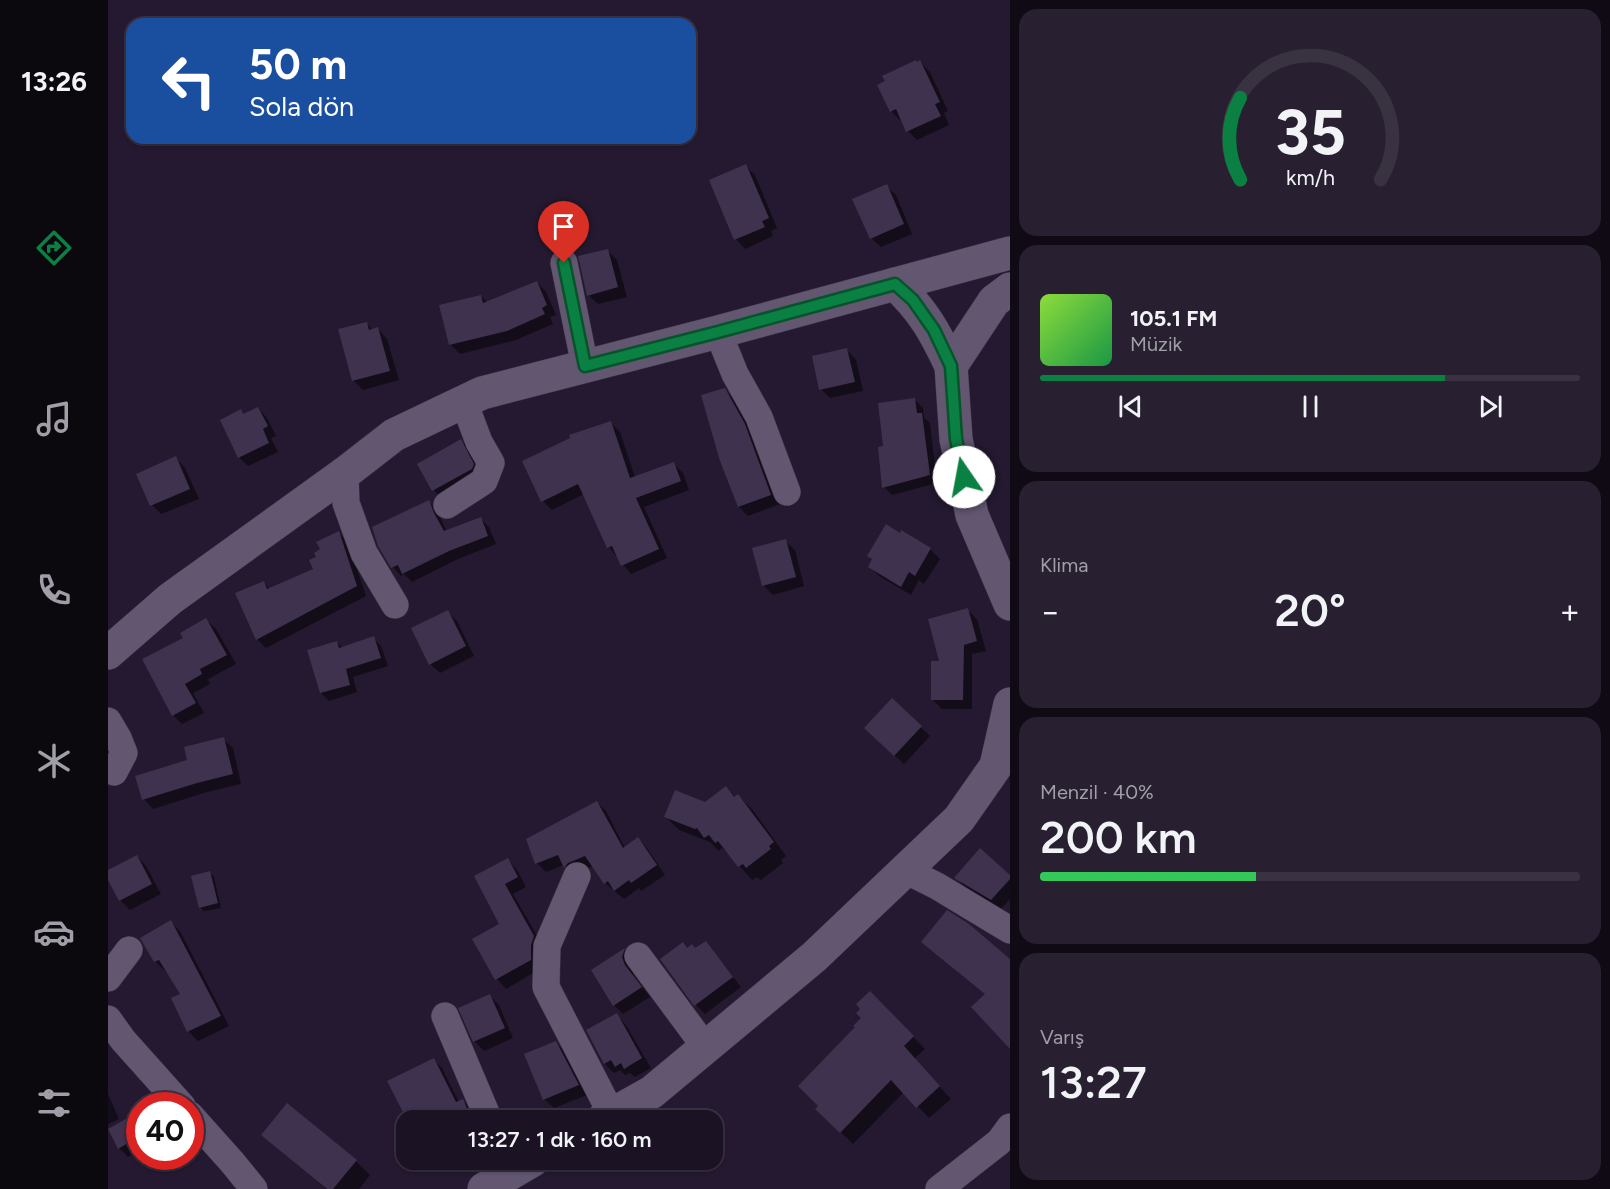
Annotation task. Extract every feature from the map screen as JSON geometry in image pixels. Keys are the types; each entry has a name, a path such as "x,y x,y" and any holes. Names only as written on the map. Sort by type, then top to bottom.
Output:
{"street":[{"path":"108,653 170,598 345,473 394,435 482,393 1010,254"},
{"path":"564,263 585,366"},
{"path":"895,284 913,300 934,330 951,366 956,439 972,514 1010,603"},
{"path":"951,366 994,301 1010,289"},
{"path":"718,332 735,374 759,417 787,492"},
{"path":"447,505 484,481 491,463 478,442 464,402"},
{"path":"345,473 346,502 364,553 395,605"},
{"path":"621,1110 652,1092 814,957 959,819 996,766 1010,704"},
{"path":"108,721 124,753 114,772"},
{"path":"905,870 937,886 1010,930"},
{"path":"577,876 547,946 546,987 603,1110"},
{"path":"108,978 129,950"},
{"path":"638,956 706,1048"},
{"path":"445,1016 485,1110"},
{"path":"108,1019 123,1040 169,1092"},
{"path":"939,1189 999,1142 1010,1127"},
{"path":"204,1131 254,1189"}],"building":[{"path":"916,60 917,62 920,60 940,102 935,104 941,116 906,132 896,109 890,112 877,85 885,81 882,76"},
{"path":"746,164 769,218 762,221 765,227 734,240 709,180"},
{"path":"887,184 904,224 870,239 852,199"},
{"path":"608,249 618,287 587,296 578,256"},
{"path":"537,281 547,305 542,308 545,314 507,331 449,345 439,305 481,295 483,303"},
{"path":"367,322 369,330 378,327 390,371 352,381 338,329"},
{"path":"847,348 855,382 819,390 812,356"},
{"path":"725,388 745,424 771,495 738,507 720,461 701,395"},
{"path":"915,398 917,413 922,413 930,475 882,488 878,447 883,446 878,403"},
{"path":"258,407 268,426 263,429 269,443 238,458 220,420 241,409 243,414"},
{"path":"611,421 630,478 674,462 681,481 636,498 659,549 621,566 612,546 607,548 578,484 541,502 522,461 570,438 569,435"},
{"path":"461,439 474,464 472,469 432,491 417,464"},
{"path":"176,456 190,489 150,506 136,474"},
{"path":"429,500 444,531 481,517 488,536 449,551 402,574 398,565 391,568 378,546 372,527"},
{"path":"886,524 931,548 915,576 909,572 901,587 868,567 872,559 867,556"},
{"path":"339,531 357,586 256,640 235,593 264,581 267,589 313,569 309,560 316,557 314,553 320,549 316,542"},
{"path":"786,539 796,577 762,586 752,548"},
{"path":"968,608 977,641 964,645 963,700 931,700 931,661 939,661 928,619"},
{"path":"448,610 466,646 429,665 411,628"},
{"path":"206,618 227,655 200,669 202,674 185,684 196,703 172,716 142,659 183,638 180,633"},
{"path":"374,636 381,658 346,669 350,685 320,693 307,650 337,641 339,648"},
{"path":"892,698 922,726 894,756 864,728"},
{"path":"224,737 233,774 142,800 135,776 187,760 184,747"},
{"path":"726,786 734,797 738,794 774,842 769,846 771,849 746,868 743,864 738,867 718,841 715,843 709,835 704,838 697,828 664,817 675,790 705,802"},
{"path":"597,801 623,848 638,837 657,865 631,883 629,880 614,891 608,881 604,884 585,856 568,863 564,868 558,855 535,864 526,839"},
{"path":"980,848 1010,875 1010,879 991,900 954,878"},
{"path":"137,855 152,884 119,901 108,880 108,870"},
{"path":"508,858 518,877 505,884 534,936 531,945 531,960 495,980 472,939 499,924 474,876"},
{"path":"210,871 218,903 199,908 191,876"},
{"path":"947,910 969,924 1010,959 1010,1049 971,1007 985,994 921,942"},
{"path":"171,920 221,1016 187,1032 171,998 180,994 159,960 154,962 140,938"},
{"path":"706,941 733,977 694,1006 660,959 683,942 687,948 692,944 695,948"},
{"path":"625,948 622,957 625,965 642,987 613,1006 591,970"},
{"path":"870,991 914,1036 904,1046 940,1086 916,1108 891,1080 840,1133 815,1109 818,1106 798,1086 855,1027 853,1026 861,1018 856,1013 860,1009 856,1004"},
{"path":"490,994 505,1028 473,1042 458,1008"},
{"path":"617,1013 642,1058 624,1069 621,1063 615,1067 611,1060 604,1064 586,1030"},
{"path":"556,1041 579,1085 543,1100 524,1054"},
{"path":"434,1058 456,1102 463,1099 468,1110 451,1110 450,1108 446,1110 402,1110 387,1081"},
{"path":"287,1103 357,1160 333,1189 327,1189 261,1135"},
{"path":"126,1119 126,1144 118,1149 108,1129"}],"route":[{"path":"564,263 585,366 895,284 913,300 934,330 951,366 956,439 964,477"}]}
